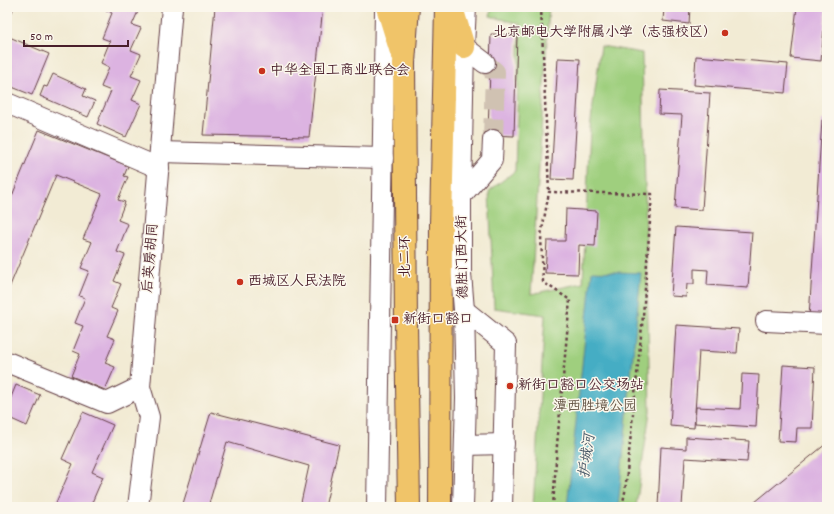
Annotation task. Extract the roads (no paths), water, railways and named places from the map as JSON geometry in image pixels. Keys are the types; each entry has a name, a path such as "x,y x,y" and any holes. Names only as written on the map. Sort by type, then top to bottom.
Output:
{"highway":[{"path":"386,7 404,63"},
{"name":"北二环","path":"408,7 404,63 409,507"},
{"path":"440,507 441,223 446,7"},
{"path":"452,7 464,47"}],"street":[{"name":"后英房胡同","path":"138,507 149,416 140,387 172,7"},
{"path":"377,507 386,7"},
{"name":"德胜门西大街","path":"463,507 466,398 464,310 461,273 461,196 466,7"},
{"path":"464,47 485,63"},
{"path":"7,104 160,160 383,158"},
{"path":"461,196 492,160 494,140"},
{"path":"464,310 506,344 502,507"},
{"path":"766,321 827,324"},
{"path":"7,362 107,403 140,387"},
{"path":"465,445 504,444"}],"water":[{"name":"护城河","path":"592,271 641,273 618,507 567,507"}],"tunnel":[{"path":"485,63 495,72 493,140"}],"place":[{"name":"北京邮电大学附属小学（志强校区）","path":"725,33"},
{"name":"中华全国工商业联合会","path":"262,71"},
{"name":"西城区人民法院","path":"240,282"},
{"name":"新街口豁口","path":"395,320"},
{"name":"新街口豁口公交场站","path":"510,386"}],"park label":[{"name":"潭西胜境公园","path":"595,407"}]}
